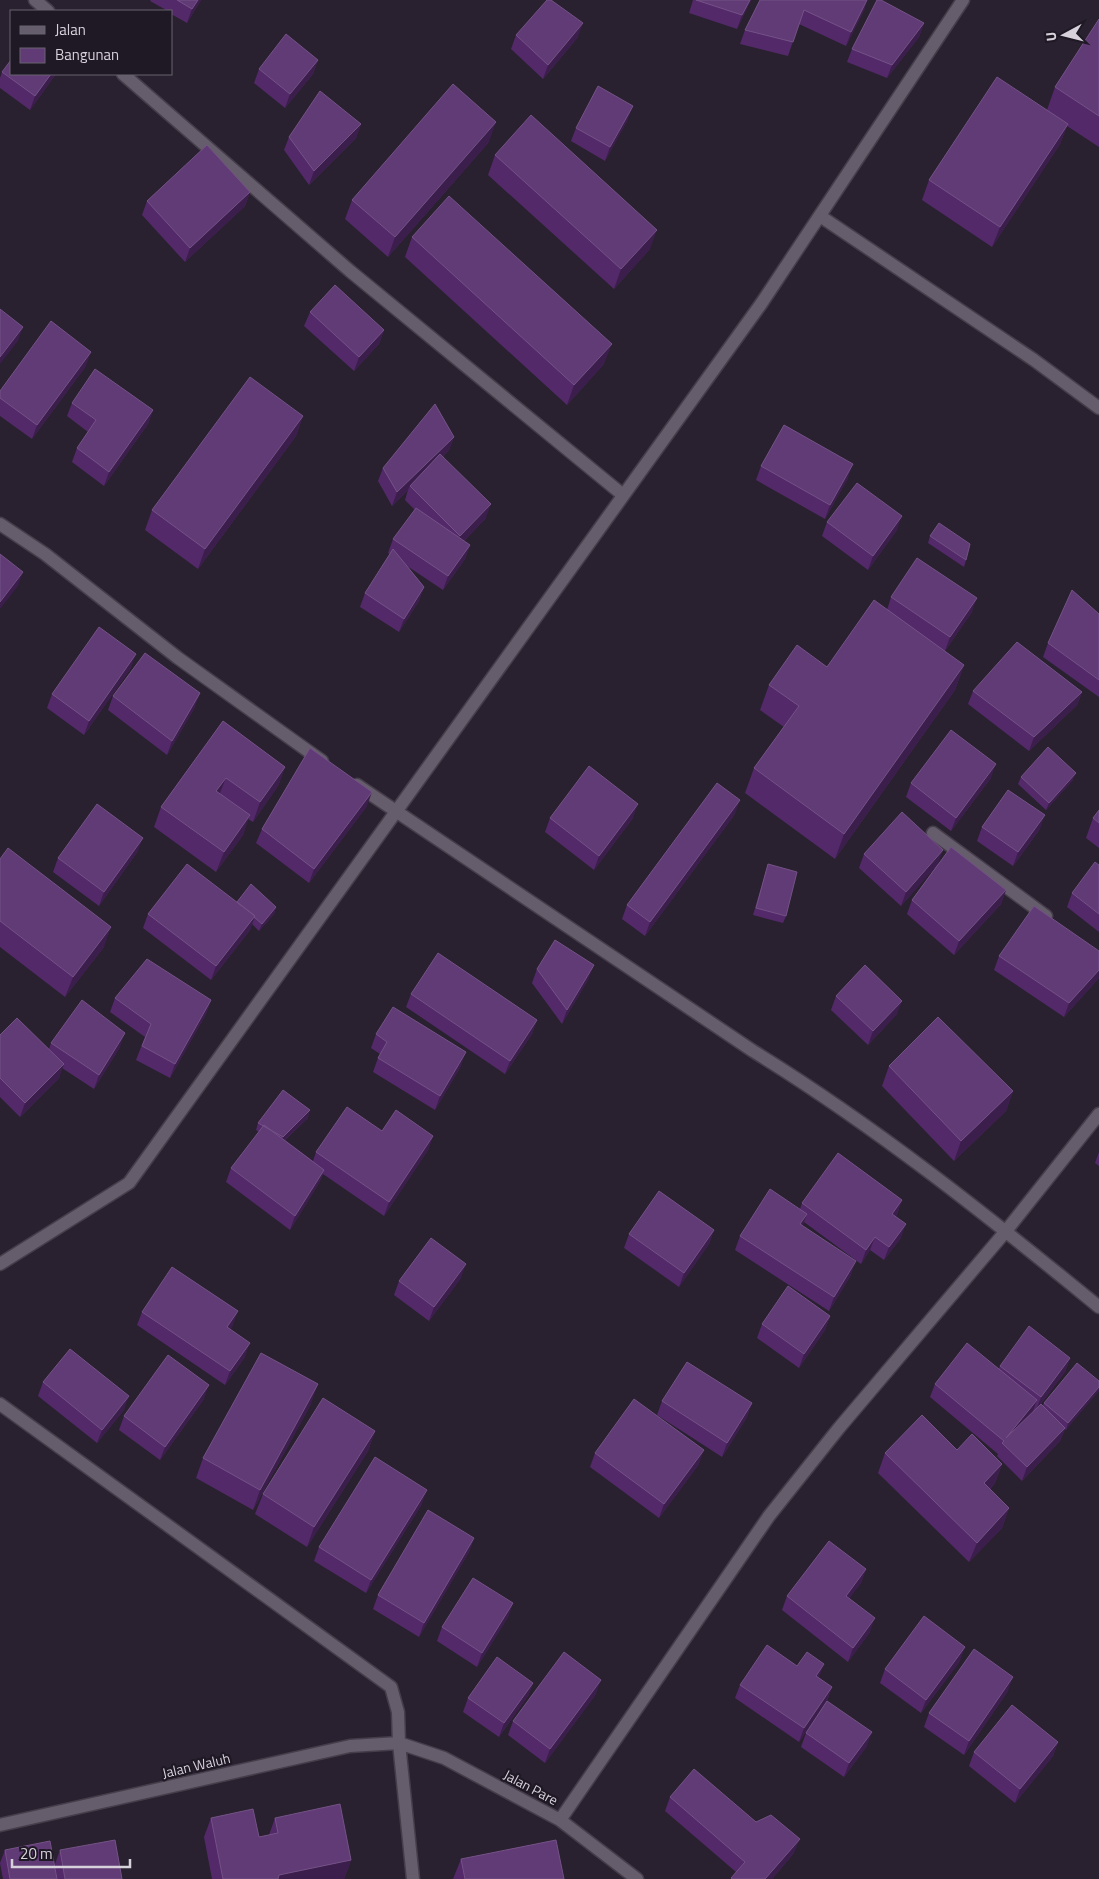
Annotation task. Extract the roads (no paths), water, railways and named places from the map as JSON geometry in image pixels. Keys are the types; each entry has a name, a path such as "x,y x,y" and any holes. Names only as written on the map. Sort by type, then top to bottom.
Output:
{"street":[{"path":"35,0 47,10"},
{"path":"0,1264 129,1183 761,304 963,0"},
{"path":"124,75 350,270 623,495"},
{"path":"820,216 1034,360 1099,408"},
{"path":"0,524 45,554 178,658 332,767"},
{"path":"348,779 744,1046 813,1088 1006,1231 1099,1307"},
{"path":"933,833 1060,925"},
{"path":"560,1820 769,1516 839,1428 1006,1231 1099,1114"},
{"path":"0,1404 344,1651 391,1687 398,1712 399,1743 412,1879"},
{"name":"Jalan Pare","path":"399,1743 444,1758 560,1820 637,1879"},
{"name":"Jalan Waluh","path":"0,1826 350,1746 399,1743"}]}
